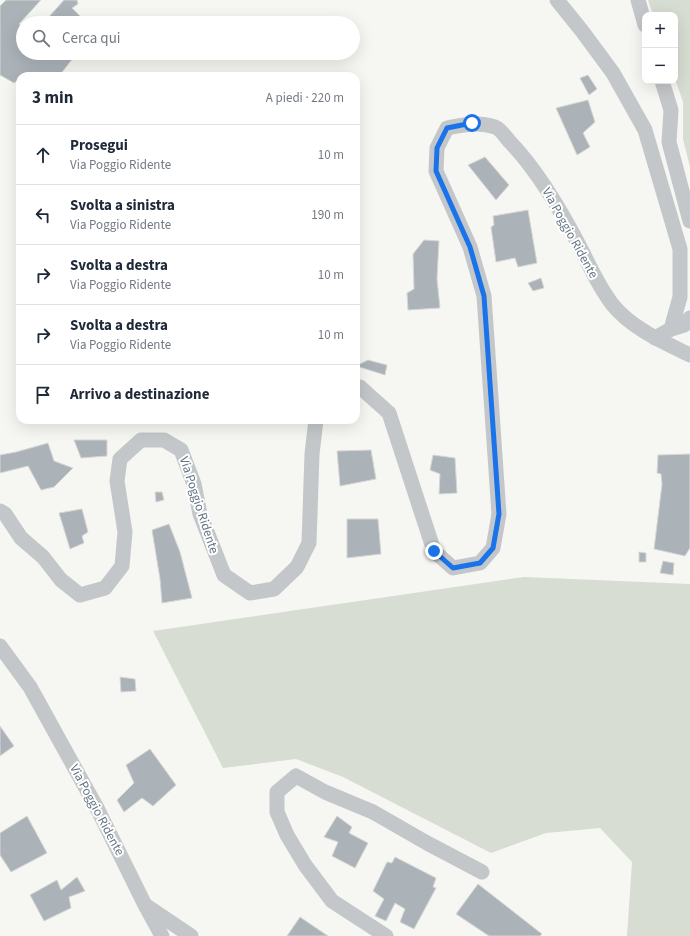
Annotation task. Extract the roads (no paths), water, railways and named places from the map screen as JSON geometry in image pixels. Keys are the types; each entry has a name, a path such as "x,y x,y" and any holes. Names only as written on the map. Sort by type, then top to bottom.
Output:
{"street":[{"path":"558,0 582,30 612,73 645,130 680,249 680,297 672,329"},
{"path":"638,0 642,14"},
{"path":"663,84 672,110 669,142 690,221"},
{"name":"Via Poggio Ridente","path":"360,387 389,413 434,551 453,568 480,563 493,548 499,514 484,296 470,247 436,171 437,148 447,128 472,123 496,128 521,154 559,208 595,278 612,304 627,319 655,338 690,355"},
{"path":"655,338 672,329 684,325 690,318"},
{"name":"Via Poggio Ridente","path":"0,511 5,514 21,538 43,557 61,580 75,591 80,594 105,588 122,566 125,532 117,481 120,459 141,440 164,440 181,450 194,484 200,514 224,575 250,593 274,589 297,567 309,543 312,454 316,424"},
{"name":"Via Poggio Ridente","path":"0,646 30,687 98,810 162,936"},
{"path":"386,936 332,901 305,865 287,835 277,812 277,792 296,776 325,792 373,812 482,872"},
{"path":"146,905 190,936"}]}
